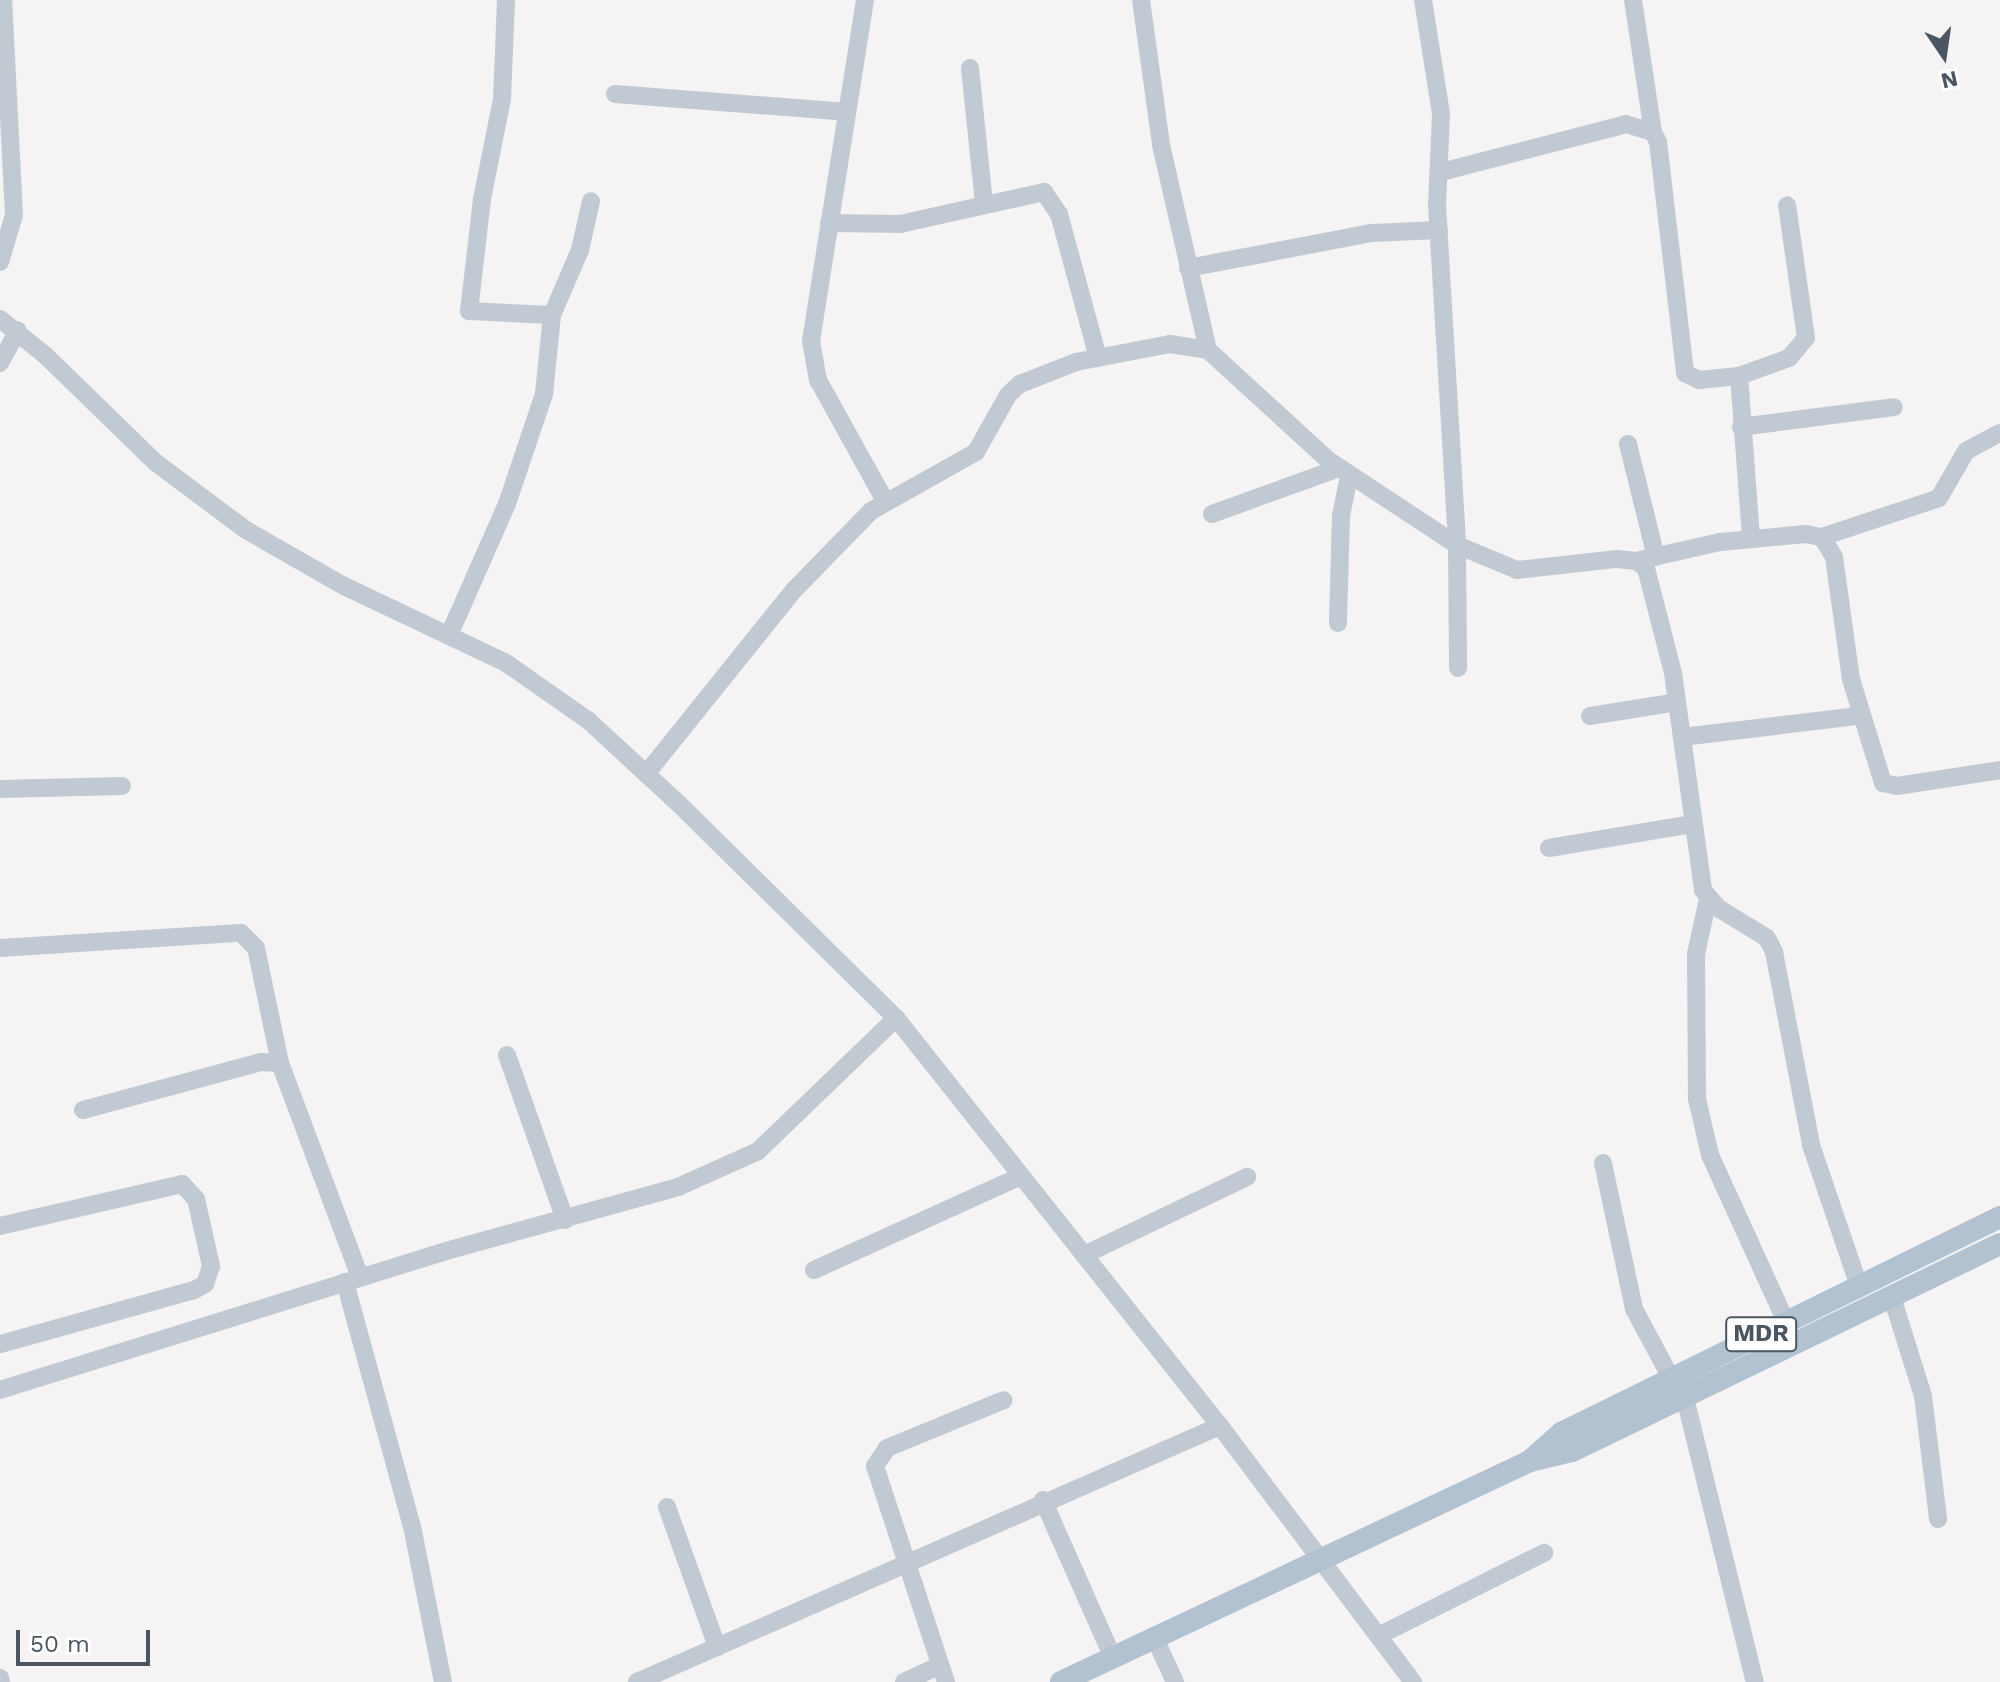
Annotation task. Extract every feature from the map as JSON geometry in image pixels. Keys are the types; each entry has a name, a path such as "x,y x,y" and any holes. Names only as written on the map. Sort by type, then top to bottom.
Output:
{"main road":[{"name":"MDR","path":"1530,1461 1561,1433 2000,1217"},
{"name":"MDR","path":"1061,1682 1530,1461 1572,1451 2000,1244"}],"street":[{"path":"0,262 14,215 3,0"},
{"path":"506,0 502,99 482,199 469,311 552,315"},
{"path":"865,0 811,341 813,361 830,405 885,501"},
{"path":"1141,0 1161,145 1208,350"},
{"path":"1423,0 1441,114 1439,230 1457,545 1458,668"},
{"path":"1633,0 1653,132 1658,142 1685,373 1699,380 1739,376 1789,358 1806,338 1787,205"},
{"path":"970,68 984,204"},
{"path":"615,94 847,112"},
{"path":"1441,172 1626,124 1653,132"},
{"path":"829,223 900,224 1034,192 1051,197 1098,358"},
{"path":"450,633 507,504 544,394 552,315 580,250 591,201"},
{"path":"1188,268 1372,233 1439,230"},
{"path":"0,319 18,331 155,462 246,530 342,585 450,633 560,698 646,774 896,1018 1220,1426 1413,1682"},
{"path":"0,363 18,331"},
{"path":"646,774 795,589 885,501 976,452 1008,395 1020,384 1098,358 1170,344 1208,350 1344,472 1457,545 1517,570 1636,561 1751,538 1822,537 1939,498 1966,451 2000,433"},
{"path":"1739,376 1751,538"},
{"path":"1741,427 1894,407"},
{"path":"1628,444 1656,557"},
{"path":"1212,514 1344,472"},
{"path":"1338,623 1344,472"},
{"path":"1822,537 1834,557 1859,716 1878,774 1887,786 2000,770"},
{"path":"1636,561 1646,568 1655,590 1677,702 1693,824 1708,899 1696,954 1697,1099 1710,1155 1786,1322"},
{"path":"1590,716 1677,702"},
{"path":"1682,737 1859,716"},
{"path":"0,789 122,786"},
{"path":"1549,848 1693,824"},
{"path":"1708,899 1751,924 1767,938 1774,952 1811,1145 1859,1286"},
{"path":"0,948 241,933 256,948 280,1063 353,1279 413,1531 443,1682"},
{"path":"0,1390 353,1279 678,1187 758,1151 896,1018"},
{"path":"507,1055 565,1220"},
{"path":"83,1110 261,1062 280,1063"},
{"path":"1603,1163 1634,1309 1671,1378"},
{"path":"814,1270 1021,1176"},
{"path":"1084,1255 1247,1177"},
{"path":"0,1226 182,1184 196,1199 211,1266 205,1284 194,1290 0,1344"},
{"path":"1892,1297 1923,1396 1938,1519"},
{"path":"1685,1398 1755,1682"},
{"path":"904,1682 943,1674 876,1480 879,1456 887,1448 1004,1400"},
{"path":"637,1682 671,1675 717,1647 904,1562 1220,1426"},
{"path":"1043,1500 1112,1656"},
{"path":"667,1507 717,1647"},
{"path":"1378,1636 1544,1553"},
{"path":"1154,1636 1175,1682"}]}
